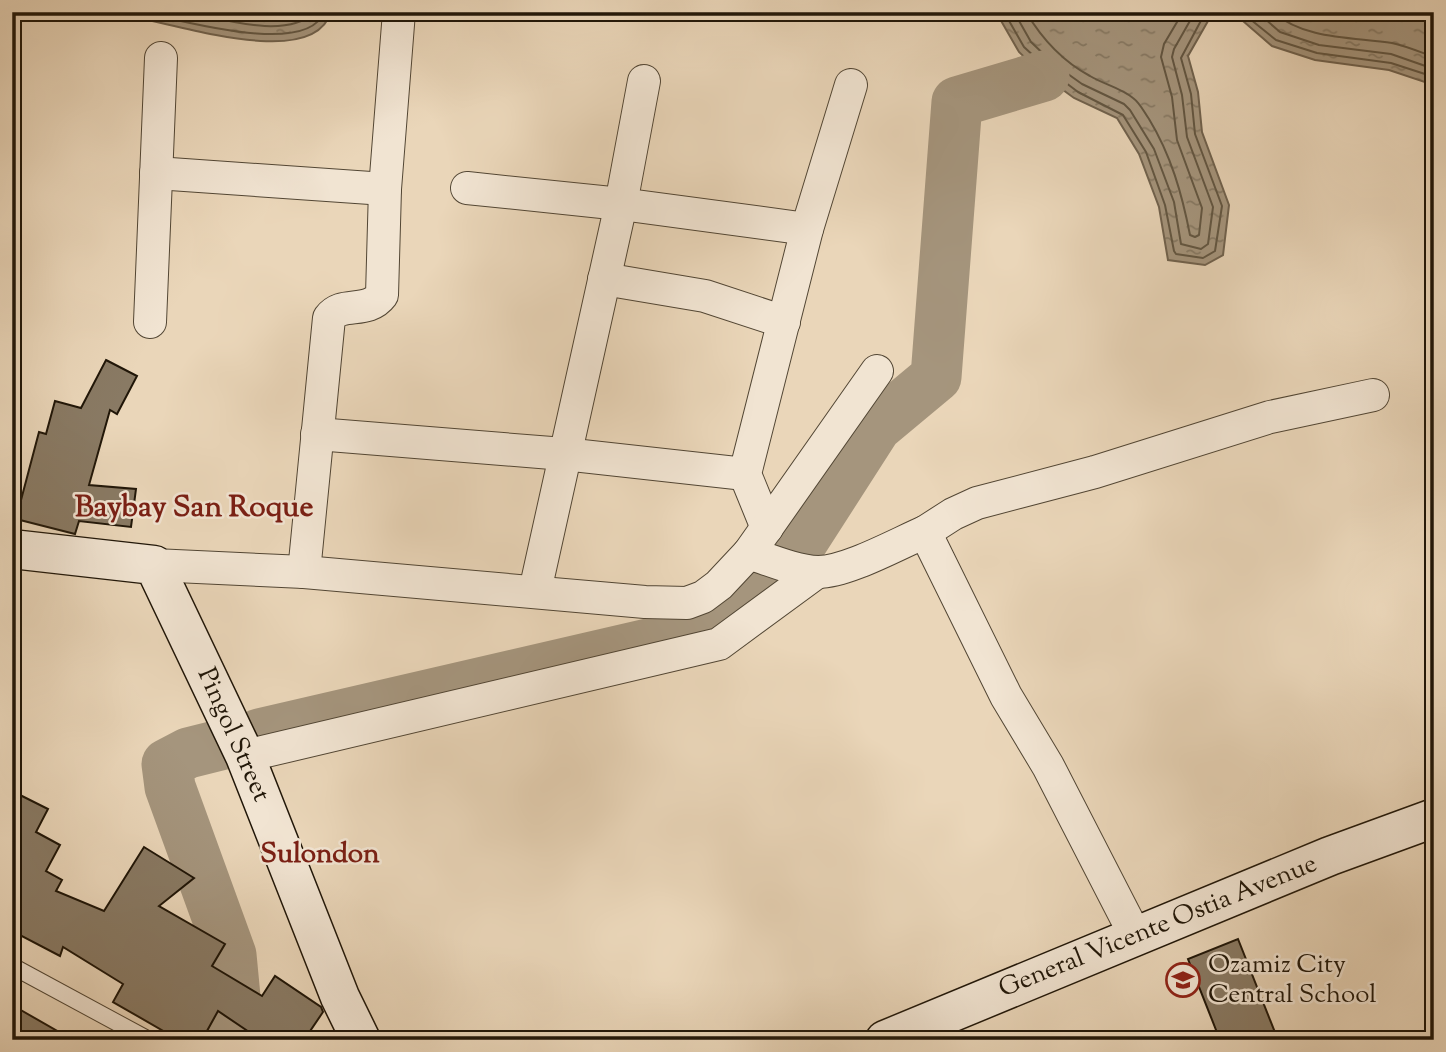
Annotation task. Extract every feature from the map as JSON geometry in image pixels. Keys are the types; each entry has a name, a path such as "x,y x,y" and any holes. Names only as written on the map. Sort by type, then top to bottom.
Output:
{"street":[{"path":"304,572 329,318 337,311 376,303 382,295 384,189 398,12"},
{"path":"150,322 161,58"},
{"path":"535,591 621,204 644,81"},
{"path":"758,540 745,474 807,229 851,85"},
{"path":"156,173 384,189"},
{"path":"467,188 621,204 807,229"},
{"path":"604,279 705,296 784,322"},
{"path":"12,549 154,565 304,572 645,602 687,603 703,597 719,585 758,540 877,371"},
{"path":"245,756 719,644 817,572 838,569 925,532 977,503 1095,472 1270,417 1373,395"},
{"path":"317,434 564,454 745,474"},
{"path":"925,532 1006,696 1048,766 1136,937"},
{"path":"758,540 817,572"},
{"name":"Pingol Street","path":"154,565 245,756 340,997 361,1040"},
{"name":"General Vicente Ostia Avenue","path":"885,1040 1330,856 1434,818"}],"lane":[{"path":"12,966 149,1040"}],"water":[{"path":"13,12 331,12 318,30 296,39 268,41 235,38 120,15 52,18"},
{"path":"996,12 1434,12 1434,92 1425,82 1389,70 1315,60 1272,46 1243,21 1208,21 1188,56 1198,92 1202,132 1229,205 1223,255 1205,265 1168,260 1159,207 1139,154 1117,118 1074,98 1044,76 1019,52"}],"building":[{"path":"106,360 137,376 117,414 110,410 89,485 136,489 131,527 79,521 75,534 16,519 39,432 46,434 55,401 81,408"},
{"path":"12,791 48,809 36,832 60,845 46,871 62,880 56,891 104,911 144,847 194,878 159,906 225,944 212,966 262,996 275,976 321,1007 323,1012 304,1040 261,1040 218,1011 202,1040 179,1040 113,1002 123,984 63,947 60,956 12,931"},
{"path":"1238,939 1278,1040 1220,1040 1188,959"},
{"path":"12,1005 73,1040 12,1040"}],"waterway":[{"path":"797,550 876,427 936,377 957,102 1044,76"},
{"path":"259,734 652,643 736,613 754,599 771,580"},
{"path":"224,744 188,753 167,764 170,787 231,955 237,1018 231,1040"}],"place":[{"name":"Ozamiz City Central School","path":"1183,980"}],"district":[{"name":"Baybay San Roque","path":"194,508"},
{"name":"Sulondon","path":"320,855"}]}
